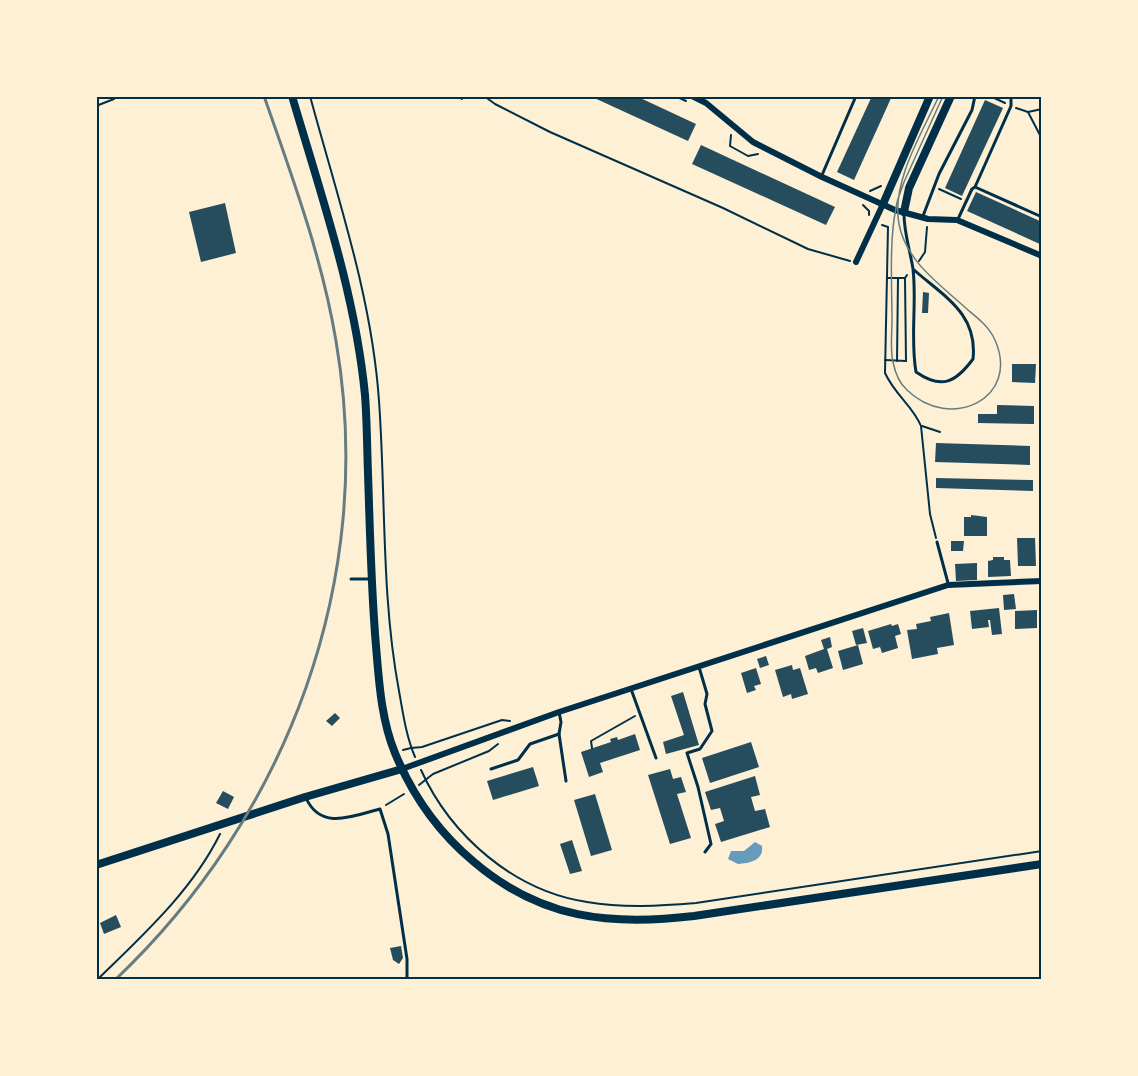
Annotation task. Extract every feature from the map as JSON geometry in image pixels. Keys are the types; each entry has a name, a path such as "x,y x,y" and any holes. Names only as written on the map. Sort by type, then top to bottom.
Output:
{"main road":[{"path":"292,96 346,276 358,339 365,397 371,579 380,692 395,754 424,811 438,828 459,849 502,884 543,905 563,912 601,919 637,921 694,916 1042,864"}],"street":[{"path":"692,96 706,103 753,142 822,177 904,212 925,219 957,220 1042,256"},
{"path":"856,262 930,96"},
{"path":"904,212 909,188 951,96"},
{"path":"96,866 305,797 418,764 559,712 948,585 1042,581"}],"lane":[{"path":"822,177 856,96"},
{"path":"925,219 933,187 972,110 975,96"},
{"path":"957,220 975,187 1011,106 1011,96"},
{"path":"975,187 1042,217"},
{"path":"904,212 904,230 913,269 916,372 928,381 943,382 957,377 973,359 974,336 961,311 913,269"},
{"path":"937,542 948,585"},
{"path":"351,579 371,579"},
{"path":"699,667 707,694 705,704 712,730 700,749 687,753 698,787 711,844 705,852"},
{"path":"631,689 656,758"},
{"path":"559,712 561,722 559,734 566,781"},
{"path":"491,770 518,760 530,744 559,734"},
{"path":"305,797 314,812 329,819 345,818 380,809 388,834 407,959 407,980"}],"path":[{"path":"458,96 462,99"},
{"path":"484,96 550,132 723,208 808,249 856,262"},
{"path":"96,106 114,99"},
{"path":"1028,112 1042,140"},
{"path":"731,135 730,146 748,156 757,153 767,159"},
{"path":"863,190 870,191 881,187 884,179"},
{"path":"933,187 966,202"},
{"path":"855,201 869,212 869,219 888,227 885,373 892,388 917,414 921,426 930,514 937,542"},
{"path":"925,219 925,252"},
{"path":"887,278 905,278 906,361"},
{"path":"897,361 898,278"},
{"path":"885,360 914,362"},
{"path":"921,426 940,432"},
{"path":"592,748 591,741 640,713"},
{"path":"395,754 502,720 515,721 519,726"},
{"path":"380,809 426,781 433,774 489,751 502,741"},
{"path":"418,764 426,781 458,827 477,848 506,871 563,897 607,905 654,906 696,903 1042,851"},
{"path":"97,980 165,912 203,862 225,823"}],"water":[{"path":"755,842 762,846 762,851 755,860 738,864 728,859 731,851 744,851"}],"building":[{"path":"590,96 636,96 696,124 688,141"},
{"path":"872,96 892,96 854,180 837,172"},
{"path":"985,100 1003,108 962,196 945,188"},
{"path":"701,145 835,207 826,225 692,164"},
{"path":"976,192 1042,222 1042,245 967,211"},
{"path":"225,203 236,253 201,262 189,212"},
{"path":"923,292 929,293 928,313 922,313"},
{"path":"1012,364 1036,364 1035,383 1012,382"},
{"path":"997,405 1034,406 1034,424 978,423 978,414 997,414"},
{"path":"936,443 1030,446 1030,465 935,462"},
{"path":"936,478 1033,480 1033,491 936,488"},
{"path":"971,515 987,517 987,536 964,536 964,517 971,517"},
{"path":"1017,538 1035,538 1036,566 1018,566"},
{"path":"951,541 964,541 963,551 951,551"},
{"path":"993,557 1004,557 1004,560 1010,560 1011,576 988,577 988,561 993,560"},
{"path":"977,563 977,580 956,581 955,564"},
{"path":"1014,594 1016,609 1004,610 1003,595"},
{"path":"999,608 1002,634 992,635 990,620 988,620 989,627 972,629 970,611"},
{"path":"1037,610 1037,628 1015,629 1015,611"},
{"path":"949,613 954,645 937,648 938,654 912,659 907,630 917,629 916,624 931,621 930,617"},
{"path":"891,624 892,626 898,624 901,634 895,636 898,648 882,653 880,647 873,649 868,631"},
{"path":"863,628 867,643 856,645 852,631"},
{"path":"830,637 832,647 827,649 833,668 818,673 816,668 809,670 805,656 824,649 821,640"},
{"path":"858,645 863,664 843,670 838,651"},
{"path":"766,656 769,665 760,668 757,659"},
{"path":"792,665 793,670 800,668 808,694 792,699 791,694 783,697 775,670"},
{"path":"756,668 761,684 754,686 756,690 747,693 741,673"},
{"path":"683,692 699,745 666,754 663,742 684,735 671,696"},
{"path":"335,713 340,718 332,726 326,721"},
{"path":"635,734 640,750 600,763 603,772 589,777 581,752 611,742 610,739 617,737 618,740"},
{"path":"751,742 759,767 710,783 702,758"},
{"path":"533,767 539,786 493,800 487,781"},
{"path":"670,769 673,779 681,777 686,792 677,794 691,838 670,844 648,775"},
{"path":"755,776 760,795 751,797 755,811 765,809 770,827 721,842 715,824 724,821 720,808 711,810 705,792"},
{"path":"223,791 234,797 228,809 216,803"},
{"path":"595,794 612,850 591,856 574,800"},
{"path":"572,840 582,871 570,874 560,844"},
{"path":"116,915 121,927 104,934 100,923"},
{"path":"401,946 403,958 399,964 393,960 390,948"}],"tram line":[{"path":"939,96 904,175 899,191 898,208 899,224 909,250 926,272 983,324 995,340 1000,361 998,379 990,393 977,403 961,408 943,408 924,402 907,390 896,373 892,352 892,249 898,198 899,195 904,182 943,96"}],"railway":[{"path":"115,980 176,915 228,844 272,768 306,688 330,605 343,518 345,430 336,341 314,248 264,96"}]}
